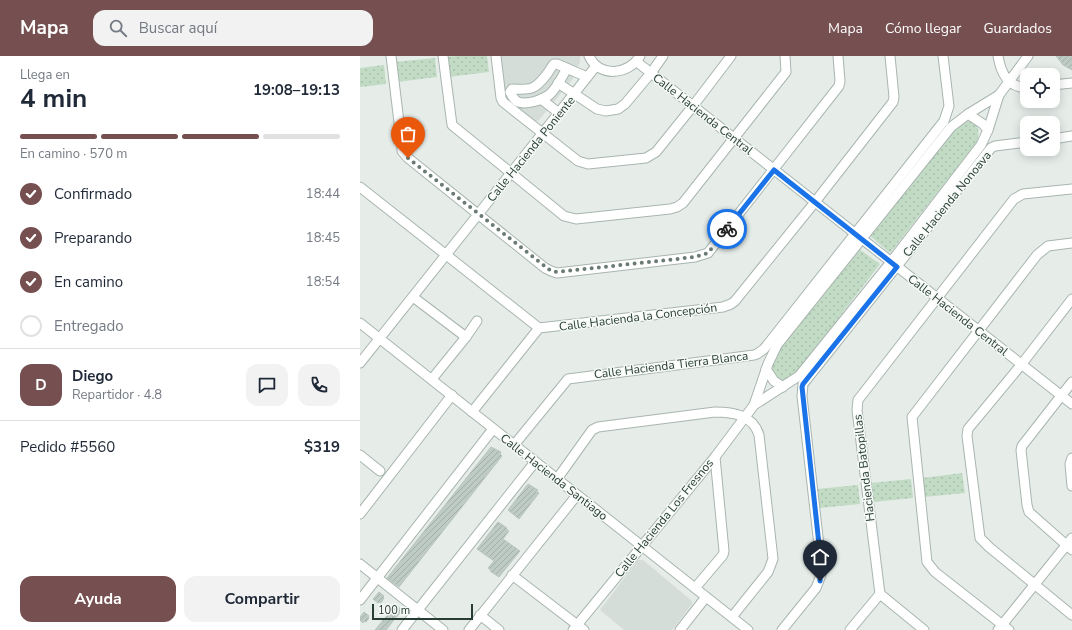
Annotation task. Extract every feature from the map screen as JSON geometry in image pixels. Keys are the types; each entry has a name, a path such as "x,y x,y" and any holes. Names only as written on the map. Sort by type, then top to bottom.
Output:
{"street":[{"path":"391,56 402,151 408,158 551,271 557,272 695,257 708,253 839,86 840,76 838,56"},
{"path":"443,56 452,126 564,216 576,219 677,207 682,203 786,72 785,56"},
{"path":"496,56 501,98 503,102 514,105 541,99 549,94 558,84 567,68"},
{"path":"589,56 596,66 606,71 617,72 628,69 638,59"},
{"path":"558,84 597,109 618,109 625,104 664,56"},
{"path":"587,77 554,64 541,82 537,85 523,90 512,89 510,92 514,105 543,133 578,161 585,164 646,158 656,152 731,56"},
{"name":"Calle Hacienda la Concepción","path":"539,328 723,307 731,304 815,202 893,102 894,97 890,56"},
{"name":"Calle Hacienda Tierra Blanca","path":"514,445 568,379 757,354 764,349 859,237 944,120 948,106 943,56"},
{"path":"998,56 1003,73 1008,82 1020,87"},
{"name":"Calle Hacienda Los Fresnos","path":"578,628 642,546 715,457 754,405 799,376 894,264 980,145 988,130 999,95 1028,56"},
{"name":"Calle Hacienda Central","path":"638,59 651,73 1072,404"},
{"name":"Calle Hacienda Poniente","path":"360,363 596,66"},
{"path":"1060,84 1072,83"},
{"name":"Calle Hacienda Los Fresnos","path":"754,405 766,369 777,345 859,237 951,127 968,114 999,95"},
{"path":"541,99 559,114"},
{"path":"968,114 983,124 988,130"},
{"path":"1060,137 1072,136"},
{"name":"Calle Hacienda Nonoava","path":"782,630 816,588 821,575 821,563 802,387 803,384 894,264 991,148 995,146 1020,143"},
{"path":"360,186 446,256 539,328 472,412"},
{"name":"Hacienda Batopillas","path":"879,590 857,404 858,400 1017,196 1023,194 1072,189"},
{"path":"1072,243 1054,245 1043,250 912,415 927,562 935,572 1003,628 1035,584 1070,544 1029,512 1027,508 1021,450 1022,446 1072,382"},
{"path":"413,297 466,337"},
{"path":"1072,299 1021,365 968,429 967,436 980,538 1072,615"},
{"path":"432,379 477,321"},
{"name":"Calle Hacienda Santiago","path":"360,323 747,630"},
{"path":"766,369 774,381 783,387"},
{"path":"360,514 452,396"},
{"path":"557,479 592,430 598,427 714,412 724,412 745,416 755,427 759,435 773,559 768,572 732,617"},
{"path":"360,600 493,429"},
{"path":"360,455 380,471"},
{"path":"695,588 724,555 715,457"},
{"path":"1072,458 1070,464 1072,486"},
{"path":"402,630 535,462"},
{"path":"468,630 577,495"},
{"path":"360,564 443,630"},
{"path":"512,575 578,628"},
{"path":"850,630 879,590 924,630"},
{"path":"680,630 706,597"},
{"path":"480,615 499,630"}],"shaded area":[{"path":"499,56 580,56 580,62 572,80 539,120 535,122 505,97"},
{"path":"638,560 643,560 692,601 692,604 672,630 624,630 600,610"}],"green space":[{"path":"487,56 489,72 448,77 446,57"},
{"path":"435,58 437,77 397,82 395,62"},
{"path":"384,65 386,84 360,87 360,68"},
{"path":"962,121 972,122 977,126 977,142 890,253 869,235 952,129"},
{"path":"859,249 880,264 800,368 792,376 781,382 769,368 771,359"},
{"path":"962,473 965,493 924,497 922,478"},
{"path":"911,479 913,498 873,502 871,483"},
{"path":"858,485 860,504 819,508 817,489"}],"building":[{"path":"1056,56 1072,56 1072,70 1063,65"},
{"path":"491,447 501,452 500,454 502,456 399,587 387,578"},
{"path":"528,484 538,490 536,491 539,493 519,519 508,510"},
{"path":"498,522 509,531 503,539 520,551 499,577 488,568 494,561 477,549"},
{"path":"379,592 384,596 381,603 378,603 373,599"},
{"path":"397,606 402,610 386,630 375,630 394,607 395,608"},
{"path":"364,612 369,616 369,618 363,623 360,620 360,617"}],"way so far":[{"path":"408,158 545,268 551,271 557,272 695,257 708,253 727,229"}],"route":[{"path":"727,229 774,170 897,267 802,387 821,563 820,581"}]}
